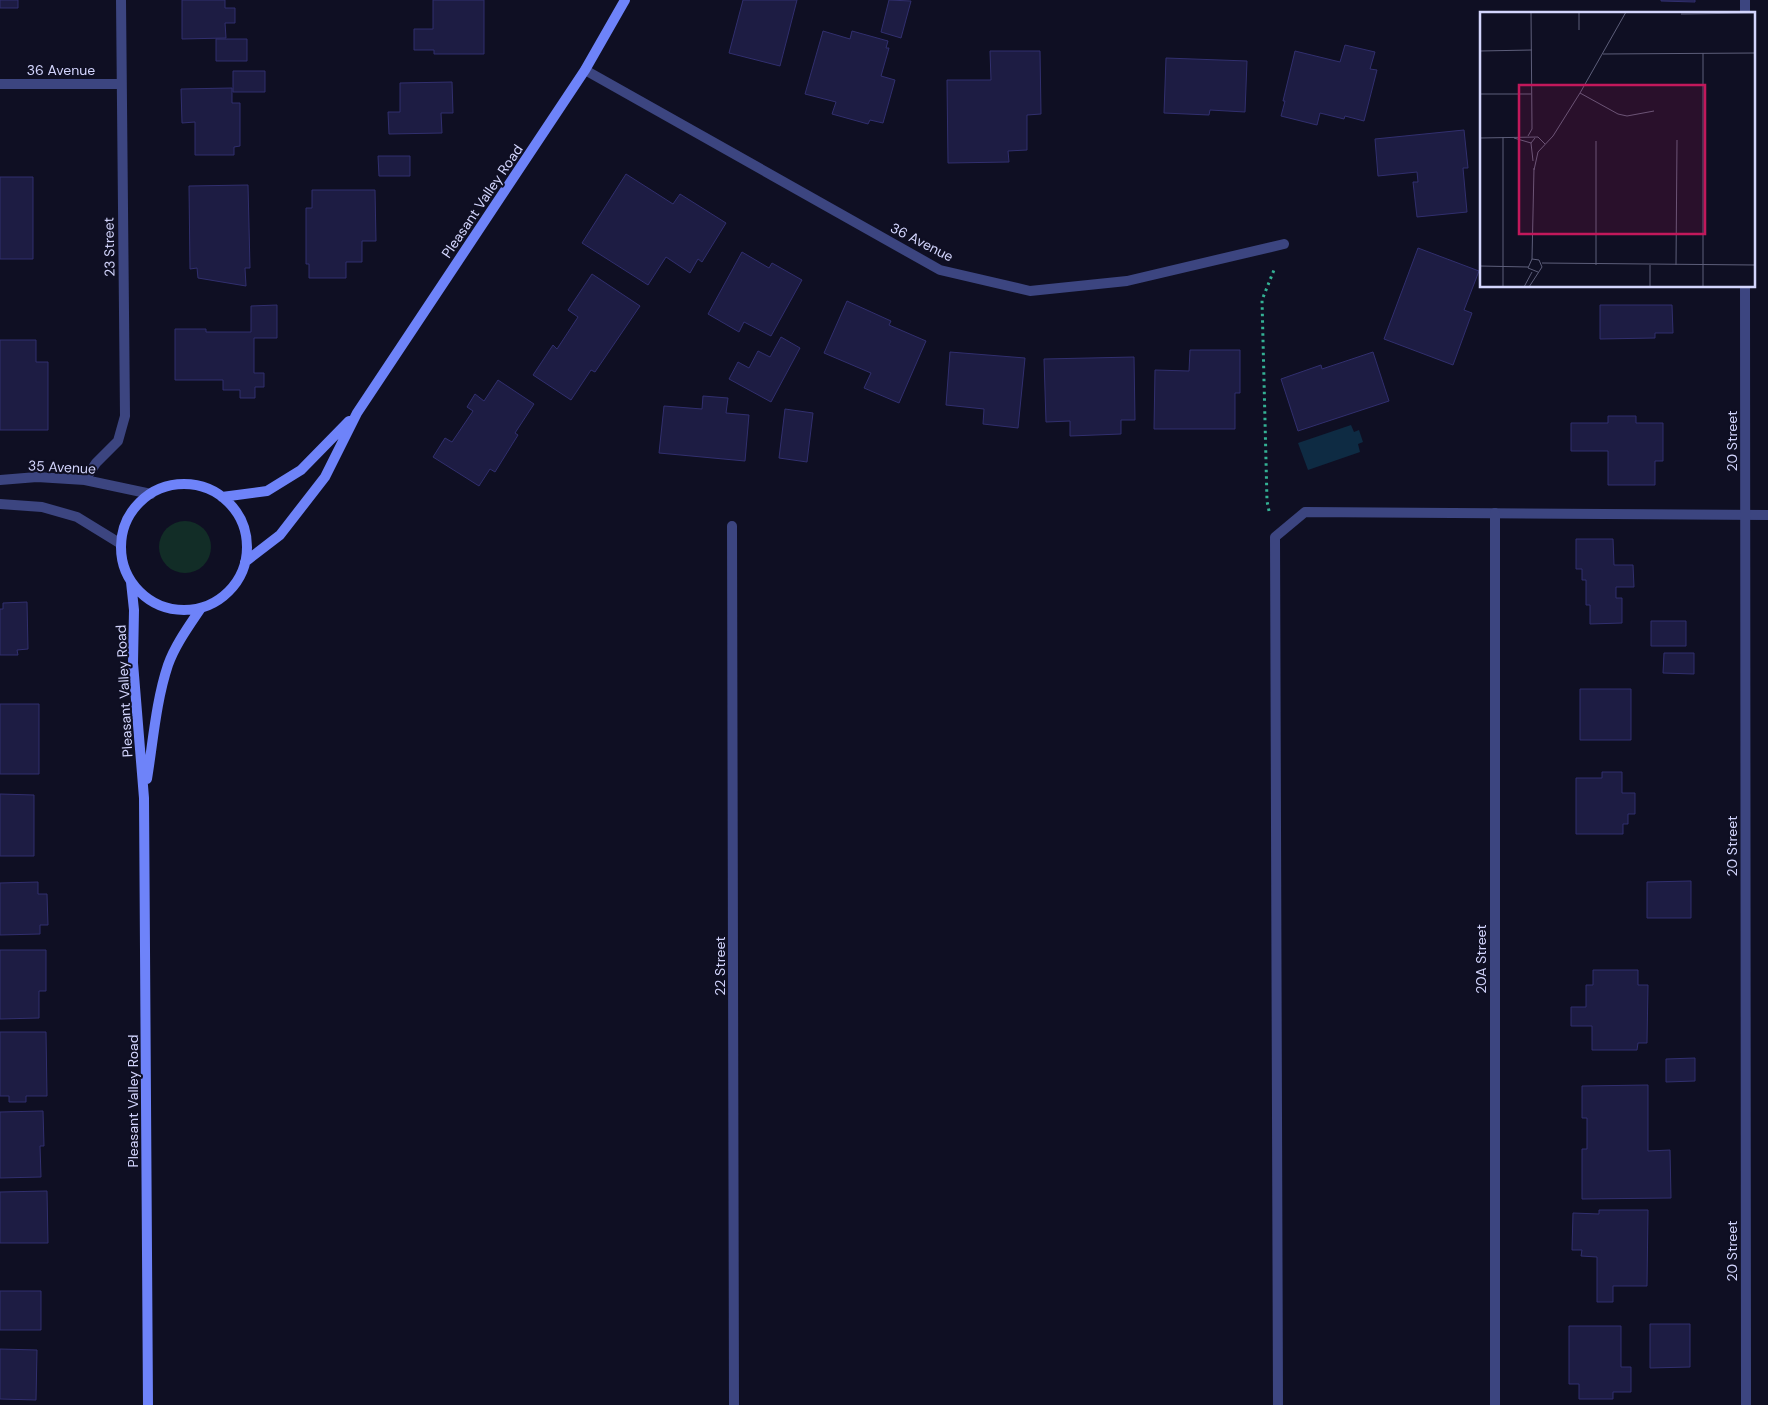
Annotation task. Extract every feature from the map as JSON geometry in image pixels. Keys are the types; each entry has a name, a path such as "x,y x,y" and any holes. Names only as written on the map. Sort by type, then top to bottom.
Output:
{"street":[{"name":"23 Street","path":"85,480 96,463 118,441 126,416 121,0"},
{"name":"Pleasant Valley Road","path":"246,562 280,535 325,477 357,414 585,70 625,0"},
{"name":"36 Avenue","path":"585,70 940,270 1030,291 1127,281 1284,244"},
{"name":"36 Avenue","path":"0,84 121,84"},
{"name":"20 Street","path":"1745,288 1746,1405"},
{"name":"Pleasant Valley Road","path":"222,497 267,490 301,470 357,414"},
{"name":"35 Avenue","path":"0,480 37,477 85,480 151,494"},
{"path":"187,485 205,488 222,497 235,510 243,526 247,544 246,562 240,578 230,591 216,602 201,608 181,610 162,606 145,597 131,582 123,564 121,544 125,524 136,507 151,494 168,486 187,485"},
{"path":"0,504 42,507 77,517 121,544"},
{"path":"1278,1405 1276,536 1305,512 1768,515"},
{"name":"20A Street","path":"1495,512 1495,1405"},
{"name":"22 Street","path":"732,526 734,1405"},
{"name":"Pleasant Valley Road","path":"131,582 134,610 133,663 144,798 148,1405"},
{"name":"Pleasant Valley Road","path":"144,798 159,699 168,664 184,632 201,608"}],"path":[{"path":"1276,536 1266,501 1262,300 1284,244"}],"green space":[{"path":"185,521 195,523 203,529 209,537 211,547 209,557 203,565 195,571 185,573 175,571 167,565 161,557 159,547 161,537 167,529 175,523"}],"water":[{"path":"1351,425 1354,432 1359,430 1363,442 1358,444 1360,452 1308,470 1298,443"}],"building":[{"path":"0,0 18,0 18,8 0,8"},
{"path":"182,0 225,0 225,8 235,8 235,23 225,23 226,38 182,39"},
{"path":"433,0 484,0 484,54 434,54 434,50 414,50 414,29 433,29"},
{"path":"743,0 797,0 780,66 729,53"},
{"path":"889,0 911,1 901,38 881,32"},
{"path":"1695,0 1695,2 1661,1"},
{"path":"823,31 850,39 852,31 888,41 886,48 889,48 881,76 895,80 883,123 870,120 868,124 832,114 836,102 805,94"},
{"path":"216,39 247,39 247,61 216,61"},
{"path":"1345,45 1375,52 1370,69 1377,70 1364,121 1345,116 1344,119 1320,113 1317,125 1281,116 1295,51 1340,62"},
{"path":"990,51 1040,51 1041,114 1027,115 1027,150 1008,151 1009,162 948,163 947,80 991,80"},
{"path":"1166,58 1247,61 1245,112 1210,110 1209,115 1164,113"},
{"path":"233,71 265,71 265,92 233,92"},
{"path":"452,82 453,113 441,113 442,133 389,134 388,112 400,112 400,83"},
{"path":"232,88 232,103 240,103 240,146 234,147 234,155 195,155 195,122 182,123 181,89"},
{"path":"1464,130 1468,168 1463,168 1467,212 1417,217 1413,182 1418,182 1417,172 1378,176 1375,139"},
{"path":"378,156 410,156 410,176 379,176"},
{"path":"626,174 673,204 680,194 726,223 702,262 698,259 690,273 666,257 648,285 582,243"},
{"path":"0,177 33,177 33,259 0,259"},
{"path":"248,185 250,268 245,268 246,286 198,278 197,268 190,269 189,186"},
{"path":"312,190 375,190 376,241 362,241 362,262 346,262 346,278 309,278 309,264 306,264 306,208 312,208"},
{"path":"1418,248 1479,271 1464,310 1472,313 1453,365 1384,339"},
{"path":"742,252 769,268 772,263 802,280 771,336 744,322 739,332 708,314"},
{"path":"592,274 640,306 595,372 591,370 571,400 533,375 553,345 557,349 578,317 568,310"},
{"path":"847,301 891,321 889,325 926,341 899,403 864,388 871,373 824,353"},
{"path":"277,305 277,338 254,338 254,373 264,373 264,387 255,387 255,398 240,398 240,390 223,390 223,380 175,380 175,329 206,329 206,332 251,332 251,306"},
{"path":"1600,305 1672,305 1673,333 1655,333 1655,338 1600,339"},
{"path":"781,337 800,348 771,402 729,379 738,362 749,368 758,351 770,357"},
{"path":"0,340 36,340 36,362 48,362 48,430 0,430"},
{"path":"1190,350 1240,350 1240,393 1235,393 1235,429 1154,429 1155,370 1189,371"},
{"path":"950,352 1025,358 1018,428 983,424 984,409 946,405"},
{"path":"1373,352 1389,401 1298,431 1281,379 1321,365 1322,369"},
{"path":"1134,357 1135,420 1121,420 1121,434 1070,436 1070,421 1046,422 1044,359"},
{"path":"498,380 534,404 515,433 518,435 495,472 490,469 479,486 433,457 445,438 452,442 473,411 467,407 475,394 484,401"},
{"path":"703,396 728,398 726,413 749,415 745,461 659,453 664,406 702,409"},
{"path":"785,409 813,413 807,462 779,458"},
{"path":"1608,416 1636,416 1636,423 1663,423 1663,461 1655,461 1655,485 1608,485 1608,451 1571,451 1571,423 1608,423"},
{"path":"1576,539 1613,539 1614,565 1633,565 1634,587 1616,587 1616,598 1622,598 1622,623 1590,624 1590,605 1586,605 1586,580 1582,580 1582,569 1576,569"},
{"path":"27,602 28,649 17,650 18,655 0,655 0,609 3,609 3,603"},
{"path":"1651,621 1686,621 1686,646 1651,646"},
{"path":"1664,653 1694,653 1694,674 1663,673"},
{"path":"1580,689 1631,689 1631,740 1580,740"},
{"path":"0,704 39,704 39,774 0,774"},
{"path":"1602,772 1622,772 1622,793 1635,793 1635,814 1628,814 1628,824 1623,824 1623,834 1576,834 1576,778 1602,778"},
{"path":"0,794 34,795 34,856 0,856"},
{"path":"1691,881 1691,918 1647,918 1647,882"},
{"path":"38,882 38,894 47,894 48,925 40,925 40,934 0,935 0,883"},
{"path":"0,950 46,950 46,991 39,991 39,1018 0,1019"},
{"path":"1593,970 1638,970 1638,985 1648,985 1647,1043 1638,1043 1637,1050 1592,1050 1592,1026 1571,1026 1571,1007 1586,1007 1586,985 1593,985"},
{"path":"0,1032 46,1032 47,1096 26,1096 26,1102 9,1102 9,1096 0,1096"},
{"path":"1695,1058 1695,1081 1666,1082 1666,1059"},
{"path":"1648,1085 1648,1151 1670,1150 1671,1198 1582,1199 1582,1149 1587,1149 1587,1118 1582,1118 1582,1086"},
{"path":"43,1111 44,1146 40,1146 41,1177 0,1178 0,1112"},
{"path":"47,1191 48,1243 0,1243 0,1192"},
{"path":"1599,1210 1648,1210 1647,1286 1613,1286 1613,1302 1597,1302 1597,1257 1581,1256 1582,1250 1572,1250 1573,1213 1599,1214"},
{"path":"0,1291 41,1291 41,1330 0,1330"},
{"path":"1650,1324 1690,1324 1690,1367 1650,1368"},
{"path":"1569,1326 1621,1326 1621,1367 1631,1367 1631,1392 1613,1392 1613,1399 1579,1399 1579,1384 1569,1384"},
{"path":"0,1349 37,1350 36,1400 0,1399"}]}
